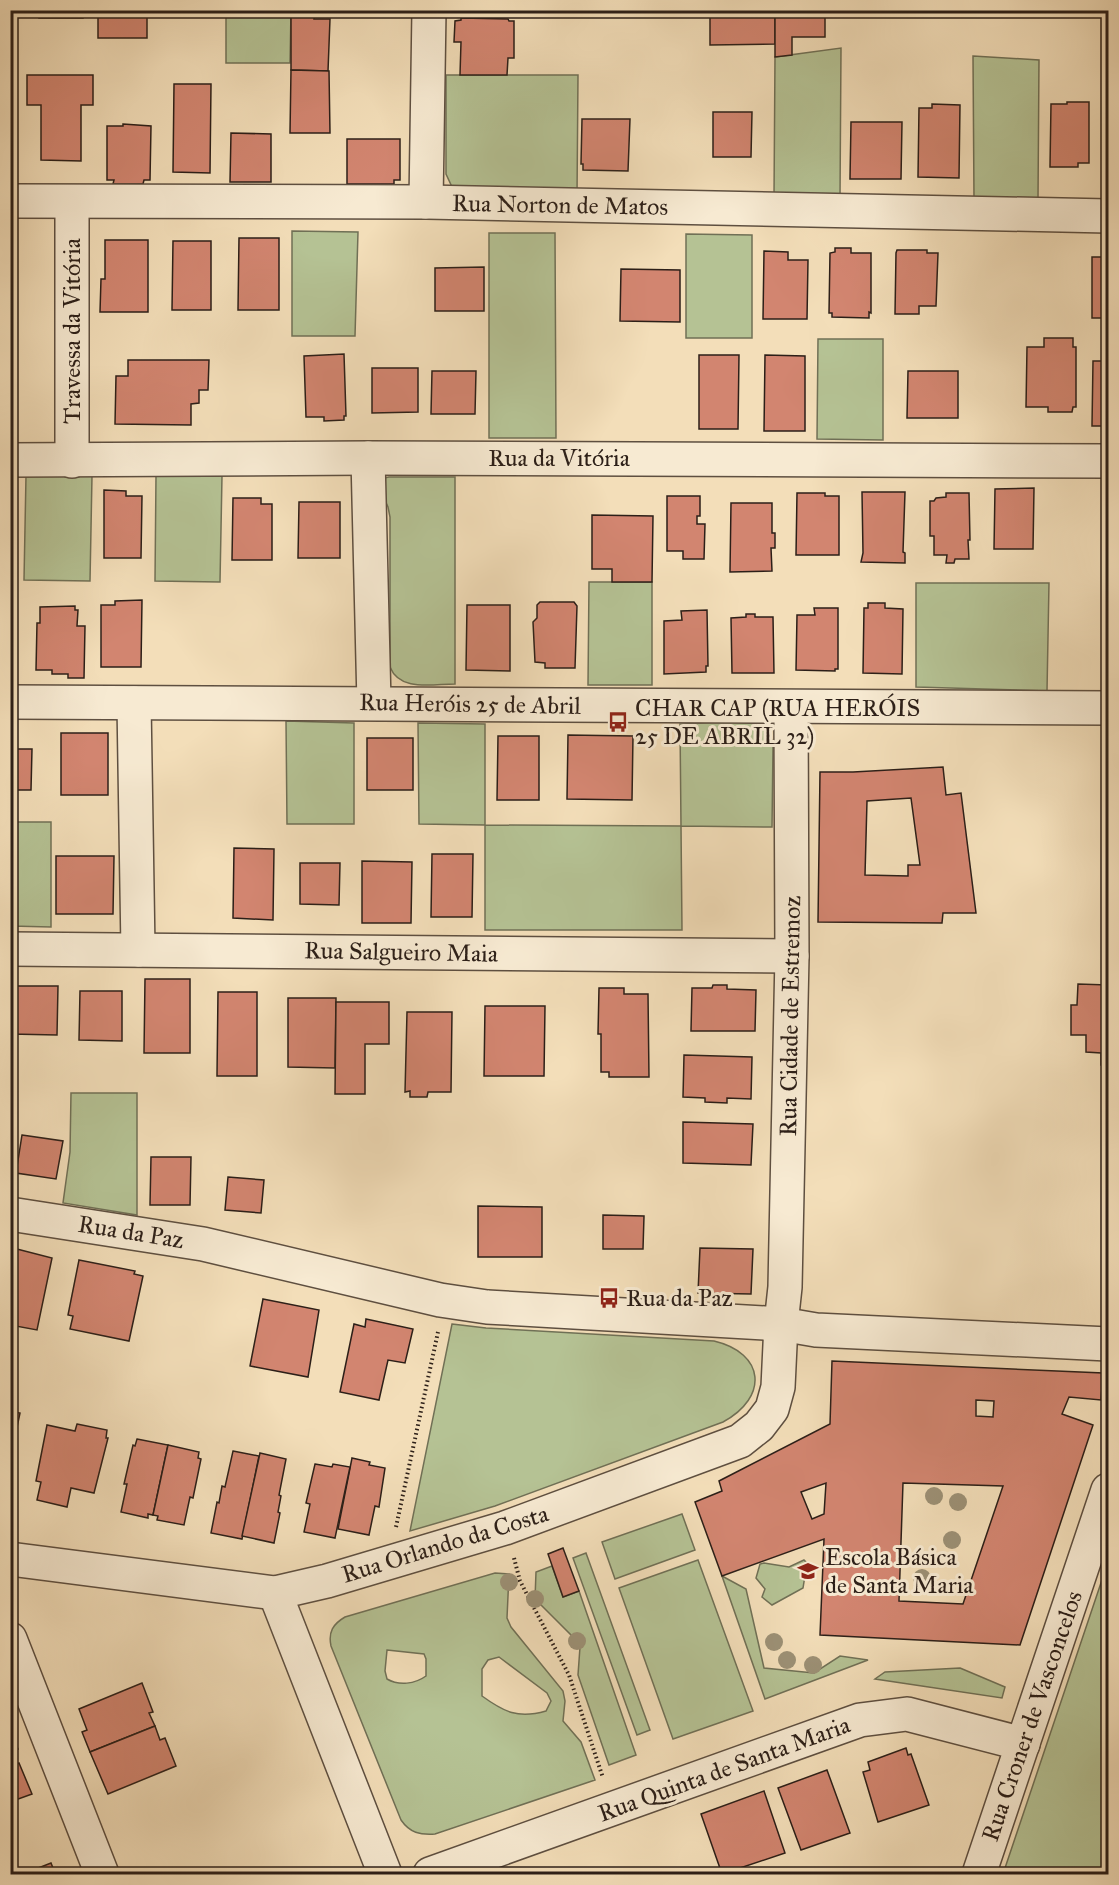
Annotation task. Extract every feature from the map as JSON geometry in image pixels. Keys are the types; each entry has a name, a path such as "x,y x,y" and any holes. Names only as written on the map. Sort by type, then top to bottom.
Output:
{"street":[{"path":"426,202 429,10"},
{"name":"Rua Norton de Matos","path":"10,201 426,202 1108,216"},
{"name":"Travessa da Vitória","path":"72,202 72,461"},
{"path":"368,458 374,703"},
{"name":"Rua da Vitória","path":"10,460 368,458 1108,461"},
{"name":"Rua Heróis 25 de Abril","path":"10,702 1108,708"},
{"path":"134,703 138,950"},
{"name":"Rua Cidade de Estremoz","path":"781,1324 785,1287 792,956 791,707"},
{"name":"Rua Salgueiro Maia","path":"10,949 792,956"},
{"name":"Rua da Paz","path":"10,1214 203,1244 440,1300 487,1307 781,1324 816,1330 1108,1344"},
{"name":"Rua Orlando da Costa","path":"10,1559 275,1593 327,1581 505,1528 740,1441 759,1426 772,1409 778,1387 781,1324"},
{"name":"Rua Croner de Vasconcelos","path":"979,1875 1108,1490"},
{"path":"275,1593 385,1875"},
{"path":"10,1640 102,1875"},
{"name":"Rua Quinta de Santa Maria","path":"429,1875 860,1720 907,1714 1023,1743"}],"path":[{"path":"401,1559 394,1537 440,1322 440,1300"},
{"path":"505,1528 520,1581 569,1675 600,1770"}],"green space":[{"path":"226,11 291,11 290,63 226,63"},
{"path":"841,48 840,198 774,197 775,57"},
{"path":"973,56 1039,60 1038,199 974,199"},
{"path":"446,75 578,75 577,196 453,189 446,174"},
{"path":"292,231 358,232 355,336 292,336"},
{"path":"489,233 555,233 556,438 489,438"},
{"path":"686,234 752,235 752,338 686,338"},
{"path":"818,339 883,339 883,440 817,439"},
{"path":"26,476 92,476 90,581 24,580"},
{"path":"156,476 222,476 220,582 155,581"},
{"path":"455,477 455,684 418,685 409,683 395,675 390,667 390,517 383,496 384,478"},
{"path":"589,582 652,582 652,685 588,685"},
{"path":"916,583 1049,583 1047,691 916,687"},
{"path":"286,721 354,723 354,824 287,824"},
{"path":"418,723 485,724 485,825 419,824"},
{"path":"746,723 765,728 770,735 773,747 772,827 681,826 680,724"},
{"path":"11,822 51,822 51,927 11,926"},
{"path":"485,825 681,826 682,930 485,930"},
{"path":"71,1093 137,1093 137,1215 63,1203 70,1152"},
{"path":"452,1324 714,1341 731,1347 743,1355 751,1365 755,1377 754,1389 738,1412 723,1422 495,1506 410,1531"},
{"path":"682,1514 695,1550 615,1579 602,1542"},
{"path":"586,1553 650,1730 637,1735 573,1558"},
{"path":"698,1560 753,1711 673,1739 619,1588"},
{"path":"804,1560 807,1563 803,1588 772,1605 762,1597 765,1589 756,1578 760,1564 789,1567"},
{"path":"1108,1562 1108,1874 1003,1874"},
{"path":"552,1566 563,1597 579,1591 636,1755 609,1765 578,1675 580,1647 577,1641 535,1599 536,1572"},
{"path":"495,1573 509,1574 507,1618 511,1627 563,1691 565,1701 563,1721 581,1742 595,1780 435,1834 412,1830 401,1820 331,1646 332,1629 345,1617","holes":["387,1650 424,1654 426,1676 407,1683 397,1683 387,1679 385,1671","499,1657 547,1693 551,1701 546,1711 519,1714 505,1710 482,1696 482,1669 488,1660"]},
{"path":"722,1576 746,1589 764,1668 814,1673 840,1656 868,1660 765,1699"},
{"path":"960,1668 1005,1687 1002,1698 875,1679 885,1672"}],"building":[{"path":"10,10 14,10 14,42 10,42"},
{"path":"39,10 83,10 83,18 39,18"},
{"path":"98,10 147,10 147,38 98,38"},
{"path":"291,10 315,10 314,19 330,19 328,71 291,70"},
{"path":"746,10 775,10 775,44 710,45 710,17 742,17"},
{"path":"775,10 825,10 825,37 792,37 792,55 775,57"},
{"path":"461,18 514,21 514,58 508,58 507,75 460,75 461,42 454,42 455,21"},
{"path":"1105,31 1108,31 1108,64 1104,64"},
{"path":"291,70 329,71 330,133 290,133"},
{"path":"27,75 93,75 93,105 81,105 81,161 41,160 41,105 27,105"},
{"path":"174,84 211,84 210,173 173,172"},
{"path":"1067,102 1089,102 1089,163 1078,163 1078,167 1050,167 1051,104 1067,104"},
{"path":"932,104 960,105 959,178 918,177 919,108 932,108"},
{"path":"713,112 752,112 751,157 713,157"},
{"path":"582,119 630,119 628,171 583,170 583,164 581,164"},
{"path":"851,122 902,122 901,179 850,179"},
{"path":"123,124 151,126 150,180 144,180 143,184 113,184 114,180 107,180 107,126 123,126"},
{"path":"10,125 16,125 15,175 10,175"},
{"path":"231,133 271,134 271,182 230,182"},
{"path":"347,139 400,139 400,180 394,180 394,184 347,184"},
{"path":"239,238 279,238 279,310 238,310"},
{"path":"105,240 148,240 148,312 100,312 101,279 105,279"},
{"path":"173,241 211,241 211,310 172,310"},
{"path":"835,248 851,248 851,253 871,253 871,313 869,312 869,318 832,317 832,313 829,313 830,253 835,252"},
{"path":"897,250 927,250 927,253 938,253 936,306 919,306 919,314 895,314"},
{"path":"764,251 788,252 788,260 808,260 807,319 763,319"},
{"path":"1092,257 1108,257 1108,318 1092,318"},
{"path":"484,267 484,311 435,311 435,268"},
{"path":"621,269 680,270 680,322 620,321"},
{"path":"1044,338 1073,338 1073,347 1076,347 1076,407 1073,407 1072,412 1048,412 1048,407 1026,407 1027,347 1044,347"},
{"path":"344,354 346,416 344,420 324,421 324,417 306,417 304,356"},
{"path":"699,355 739,355 738,429 699,429"},
{"path":"765,355 805,356 805,431 764,431"},
{"path":"128,360 209,360 208,390 199,390 199,403 191,404 191,425 115,424 116,376 128,376"},
{"path":"1093,361 1108,361 1108,426 1092,426"},
{"path":"372,368 418,368 418,412 372,413"},
{"path":"432,371 476,371 475,414 431,414"},
{"path":"908,371 958,371 958,418 907,418"},
{"path":"1034,488 1033,549 994,549 995,489"},
{"path":"104,490 126,491 126,496 142,496 141,558 104,558"},
{"path":"862,492 905,492 903,552 905,563 861,562 863,553"},
{"path":"797,493 825,493 825,496 839,496 839,555 796,555"},
{"path":"946,493 969,493 969,559 955,559 954,563 946,563 947,555 934,555 934,536 930,536 930,501 946,497"},
{"path":"667,496 700,496 700,516 697,516 697,524 705,524 704,559 683,559 683,551 667,551"},
{"path":"233,498 261,498 261,504 272,504 272,560 232,560"},
{"path":"10,501 13,501 13,556 10,556"},
{"path":"299,502 340,502 340,558 298,558"},
{"path":"731,503 772,503 772,533 775,533 775,548 771,548 772,571 730,572"},
{"path":"592,515 653,516 652,582 612,582 612,569 592,569"},
{"path":"10,585 17,585 16,628 10,628"},
{"path":"142,600 141,667 101,667 101,605 115,605 115,601"},
{"path":"540,602 574,602 577,606 575,668 545,668 545,663 535,662 533,622 537,618 537,605"},
{"path":"868,603 885,603 885,608 903,609 902,674 863,673 864,608 868,608"},
{"path":"467,605 510,605 510,671 466,670"},
{"path":"75,606 75,610 78,610 77,626 85,626 84,678 68,678 68,674 52,674 52,670 36,670 37,623 40,623 40,607"},
{"path":"814,608 838,608 838,669 835,671 796,670 797,615 815,615"},
{"path":"707,610 708,666 706,666 706,672 664,674 664,621 682,620 681,611"},
{"path":"746,614 755,614 755,617 773,617 774,673 732,673 731,618 746,617"},
{"path":"61,733 108,733 108,795 61,795"},
{"path":"568,735 633,736 632,800 567,799"},
{"path":"498,736 539,736 539,800 497,800"},
{"path":"367,738 413,738 413,790 367,790"},
{"path":"10,749 32,749 31,790 10,790"},
{"path":"943,767 946,795 961,793 976,913 943,913 942,923 818,922 820,772","holes":["911,798 920,865 908,865 908,876 865,875 867,801"]},
{"path":"234,848 274,849 273,920 233,918"},
{"path":"432,854 473,854 472,917 431,917"},
{"path":"56,856 114,856 113,914 56,914"},
{"path":"362,861 412,862 411,923 362,923"},
{"path":"300,863 340,863 339,905 300,904"},
{"path":"145,979 190,979 190,1053 144,1053"},
{"path":"1078,984 1108,985 1108,1065 1101,1065 1101,1053 1086,1052 1086,1035 1071,1035 1071,1005 1077,1005"},
{"path":"713,985 727,985 727,989 756,990 755,1031 691,1031 692,988 712,988"},
{"path":"11,986 58,986 57,1035 10,1034"},
{"path":"599,988 624,988 624,994 648,994 649,1077 609,1077 609,1072 601,1072 601,1034 598,1034"},
{"path":"80,991 122,991 122,1041 79,1040"},
{"path":"218,992 257,992 257,1076 217,1076"},
{"path":"288,998 336,998 335,1068 288,1067"},
{"path":"336,1002 389,1002 389,1044 365,1044 365,1094 335,1094"},
{"path":"485,1006 545,1006 544,1076 484,1076"},
{"path":"407,1012 452,1012 451,1092 428,1092 427,1097 410,1097 410,1091 405,1092"},
{"path":"684,1055 752,1057 751,1099 727,1098 727,1103 705,1102 705,1098 683,1097"},
{"path":"683,1122 753,1124 751,1165 683,1163"},
{"path":"22,1135 63,1141 56,1179 16,1173"},
{"path":"151,1157 191,1157 190,1205 150,1205"},
{"path":"228,1177 264,1180 261,1213 225,1210"},
{"path":"478,1206 542,1207 542,1257 478,1257"},
{"path":"603,1215 644,1216 643,1249 603,1249"},
{"path":"13,1248 52,1258 37,1330 10,1325 10,1262"},
{"path":"700,1248 753,1249 751,1294 698,1293"},
{"path":"79,1260 135,1271 134,1274 143,1276 129,1341 70,1329 73,1316 68,1315"},
{"path":"263,1299 319,1310 308,1377 250,1366"},
{"path":"366,1319 413,1329 405,1363 388,1360 379,1400 340,1392 354,1324 365,1327"},
{"path":"832,1361 1103,1373 1101,1400 1069,1397 1062,1414 1093,1425 1020,1645 820,1635 824,1539 722,1576 695,1502 722,1491 719,1481 830,1424","holes":["976,1400 994,1401 993,1417 976,1416","826,1483 824,1514 812,1519 801,1492","903,1483 1003,1486 963,1604 899,1601"]},
{"path":"10,1411 20,1413 10,1460"},
{"path":"77,1424 107,1430 106,1438 108,1438 94,1493 71,1488 67,1507 37,1500 41,1482 36,1481 47,1425 75,1431"},
{"path":"137,1439 168,1445 153,1515 148,1514 148,1518 121,1512 127,1484 124,1484 133,1445 135,1446"},
{"path":"168,1445 199,1452 198,1458 201,1459 193,1498 190,1497 184,1525 157,1520 158,1516 153,1515"},
{"path":"233,1451 259,1456 242,1539 211,1533 217,1502 219,1503 222,1486 225,1487"},
{"path":"260,1453 286,1459 279,1495 281,1496 278,1512 280,1513 274,1543 242,1536"},
{"path":"352,1458 385,1468 379,1507 375,1506 369,1535 338,1529"},
{"path":"315,1464 350,1467 335,1538 304,1532 310,1504 306,1503"},
{"path":"563,1548 579,1591 563,1597 548,1554"},
{"path":"142,1683 153,1712 149,1713 155,1726 90,1752 82,1732 87,1730 79,1709"},
{"path":"155,1726 160,1740 165,1738 176,1766 108,1794 90,1752"},
{"path":"10,1730 18,1749 10,1752"},
{"path":"906,1748 908,1755 911,1754 929,1805 878,1822 863,1772 870,1770 868,1762"},
{"path":"10,1761 12,1766 19,1763 32,1794 10,1802"},
{"path":"827,1770 850,1833 801,1850 778,1788"},
{"path":"764,1791 785,1853 722,1874 701,1814"},
{"path":"51,1863 55,1873 60,1871 61,1874 23,1874"}],"place":[{"name":"CHAR CAP (RUA HERÓIS 25 DE ABRIL 32)","path":"618,722"},
{"name":"Rua da Paz","path":"609,1298"},
{"name":"Escola Básica de Santa Maria","path":"808,1571"}]}
